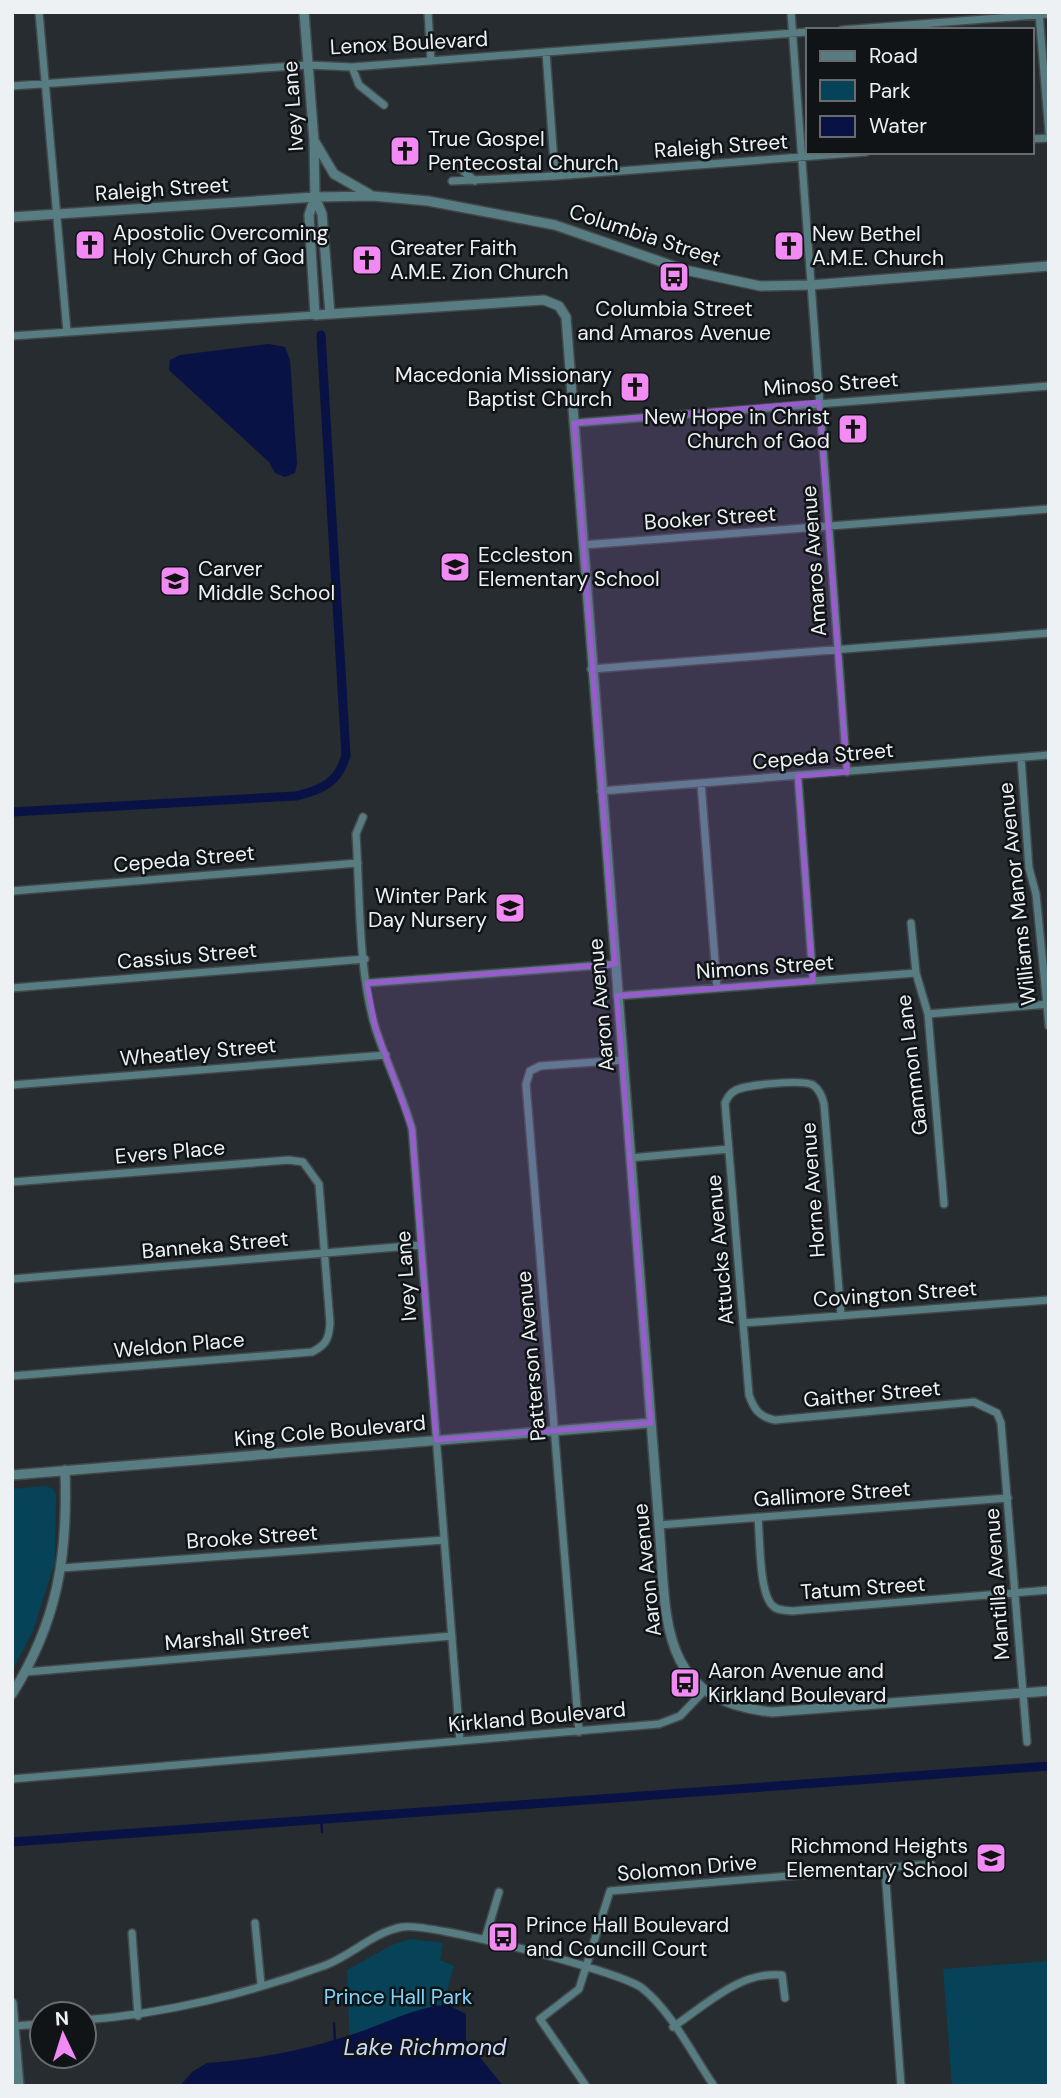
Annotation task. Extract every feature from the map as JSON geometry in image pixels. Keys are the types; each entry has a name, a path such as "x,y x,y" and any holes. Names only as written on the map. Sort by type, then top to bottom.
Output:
{"street":[{"path":"39,12 67,332"},
{"name":"Ivey Lane","path":"304,12 314,141 315,197 309,215 315,315"},
{"path":"428,12 431,61"},
{"name":"Amaros Avenue","path":"791,12 847,772"},
{"path":"1039,13 1049,135"},
{"path":"865,28 1049,14"},
{"name":"Lenox Boulevard","path":"12,86 308,65 352,67 806,32"},
{"path":"546,52 555,176"},
{"path":"352,67 359,85 384,105"},
{"path":"314,141 334,174 373,196"},
{"name":"Raleigh Street","path":"452,181 845,154"},
{"path":"461,169 476,181"},
{"name":"Columbia Street","path":"315,197 373,196 428,201 555,225 709,276 760,286 811,285 1049,266"},
{"name":"Ivey Lane","path":"315,197 322,214 330,314"},
{"name":"Raleigh Street","path":"12,217 315,197"},
{"name":"Aaron Avenue","path":"330,314 544,300 559,306 566,317 659,1525 672,1643 681,1665 703,1692"},
{"path":"12,336 330,314"},
{"name":"Minoso Street","path":"574,423 819,401 1049,386"},
{"name":"Booker Street","path":"583,545 1049,509"},
{"path":"591,669 1049,633"},
{"name":"Cepeda Street","path":"601,791 1049,755"},
{"name":"Williams Manor Avenue","path":"1021,758 1029,868 1036,894 1049,1026"},
{"path":"797,776 813,981"},
{"path":"701,783 717,988"},
{"name":"Ivey Lane","path":"363,817 356,834 367,983 375,1026 402,1093 412,1129 460,1741"},
{"name":"Cepeda Street","path":"12,891 358,863"},
{"name":"Gammon Lane","path":"911,923 916,972 928,1014 944,1204"},
{"name":"Cassius Street","path":"12,988 365,959"},
{"path":"367,983 615,964"},
{"name":"Nimons Street","path":"617,996 916,972"},
{"path":"928,1014 1048,1004"},
{"name":"Wheatley Street","path":"12,1085 386,1055"},
{"name":"Patterson Avenue","path":"579,1731 526,1084 530,1071 540,1066 623,1060"},
{"name":"Attucks Avenue","path":"749,1395 725,1103 732,1092 744,1087 801,1082 812,1084 820,1093 824,1104"},
{"name":"Horne Avenue","path":"824,1104 841,1315"},
{"path":"630,1158 729,1149"},
{"name":"Evers Place","path":"12,1182 289,1160 303,1162 319,1184 324,1253"},
{"name":"Banneka Street","path":"12,1279 421,1245"},
{"name":"Weldon Place","path":"12,1376 312,1352 323,1346 329,1338 324,1253"},
{"name":"Covington Street","path":"744,1323 1049,1300"},
{"name":"Gaither Street","path":"749,1395 753,1407 763,1417 775,1420 974,1402 997,1413 1001,1423"},
{"name":"King Cole Boulevard","path":"12,1475 651,1423"},
{"name":"Mantilla Avenue","path":"1001,1423 1027,1742"},
{"path":"12,1694 26,1672 48,1623 62,1568 66,1522 65,1470"},
{"name":"Gallimore Street","path":"659,1525 1008,1498"},
{"name":"Tatum Street","path":"758,1517 765,1590 770,1604 777,1609 792,1611 1049,1590"},
{"name":"Brooke Street","path":"62,1568 444,1540"},
{"name":"Marshall Street","path":"26,1672 452,1636"},
{"path":"703,1692 749,1710 772,1713 1049,1691"},
{"name":"Kirkland Boulevard","path":"12,1779 659,1724 680,1716 703,1692"},
{"name":"Solomon Drive","path":"587,1969 610,1891 932,1864"},
{"path":"885,1869 901,2086"},
{"path":"485,1939 499,1892"},
{"path":"255,1923 261,1984"},
{"path":"98,2019 138,2016 326,1965 398,1927 417,1925 485,1939 639,1986 658,2003 714,2086"},
{"path":"132,1933 138,2016"},
{"path":"586,2086 540,2019 574,1995 587,1969"},
{"path":"673,2027 734,1985 757,1974 782,1975 785,1998"},
{"path":"12,2003 19,2086"},
{"path":"14,2026 28,2025"}],"highlighted area":[{"path":"819,402 847,772 798,776 813,981 617,996 651,1423 436,1440 412,1129 375,1026 367,983 615,964 574,423"}],"green space":[{"path":"44,1486 52,1488 56,1494 55,1562 33,1631 12,1671 12,1489"},
{"name":"Prince Hall Park","path":"411,1939 443,1943 440,1960 454,1966 448,1987 449,2040 350,2049 347,1970 394,1944"},
{"path":"1049,1961 1049,2086 952,2086 943,1969"}],"water":[{"path":"269,344 285,347 290,360 297,463 295,473 285,477 275,473 269,462 169,370 170,360 180,355"},
{"name":"Lake Richmond","path":"446,2004 466,2014 466,2040 503,2086 180,2086 192,2072 207,2063 310,2047 419,2010"}],"waterway":[{"path":"12,812 296,796 321,788 339,772 346,755 321,335"},
{"path":"12,1842 1049,1766"},
{"path":"321,1819 322,1832"},
{"path":"334,2023 335,2040"}],"place":[{"name":"True Gospel Pentecostal Church","path":"405,151"},
{"name":"Apostolic Overcoming Holy Church of God","path":"90,245"},
{"name":"New Bethel A.M.E. Church","path":"789,246"},
{"name":"Greater Faith A.M.E. Zion Church","path":"367,260"},
{"name":"Columbia Street and Amaros Avenue","path":"674,277"},
{"name":"Macedonia Missionary Baptist Church","path":"635,387"},
{"name":"New Hope in Christ Church of God","path":"853,429"},
{"name":"Eccleston Elementary School","path":"455,567"},
{"name":"Carver Middle School","path":"175,581"},
{"name":"Winter Park Day Nursery","path":"510,908"},
{"name":"Aaron Avenue and Kirkland Boulevard","path":"685,1683"},
{"name":"Richmond Heights Elementary School","path":"991,1858"},
{"name":"Prince Hall Boulevard and Councill Court","path":"503,1937"}]}
